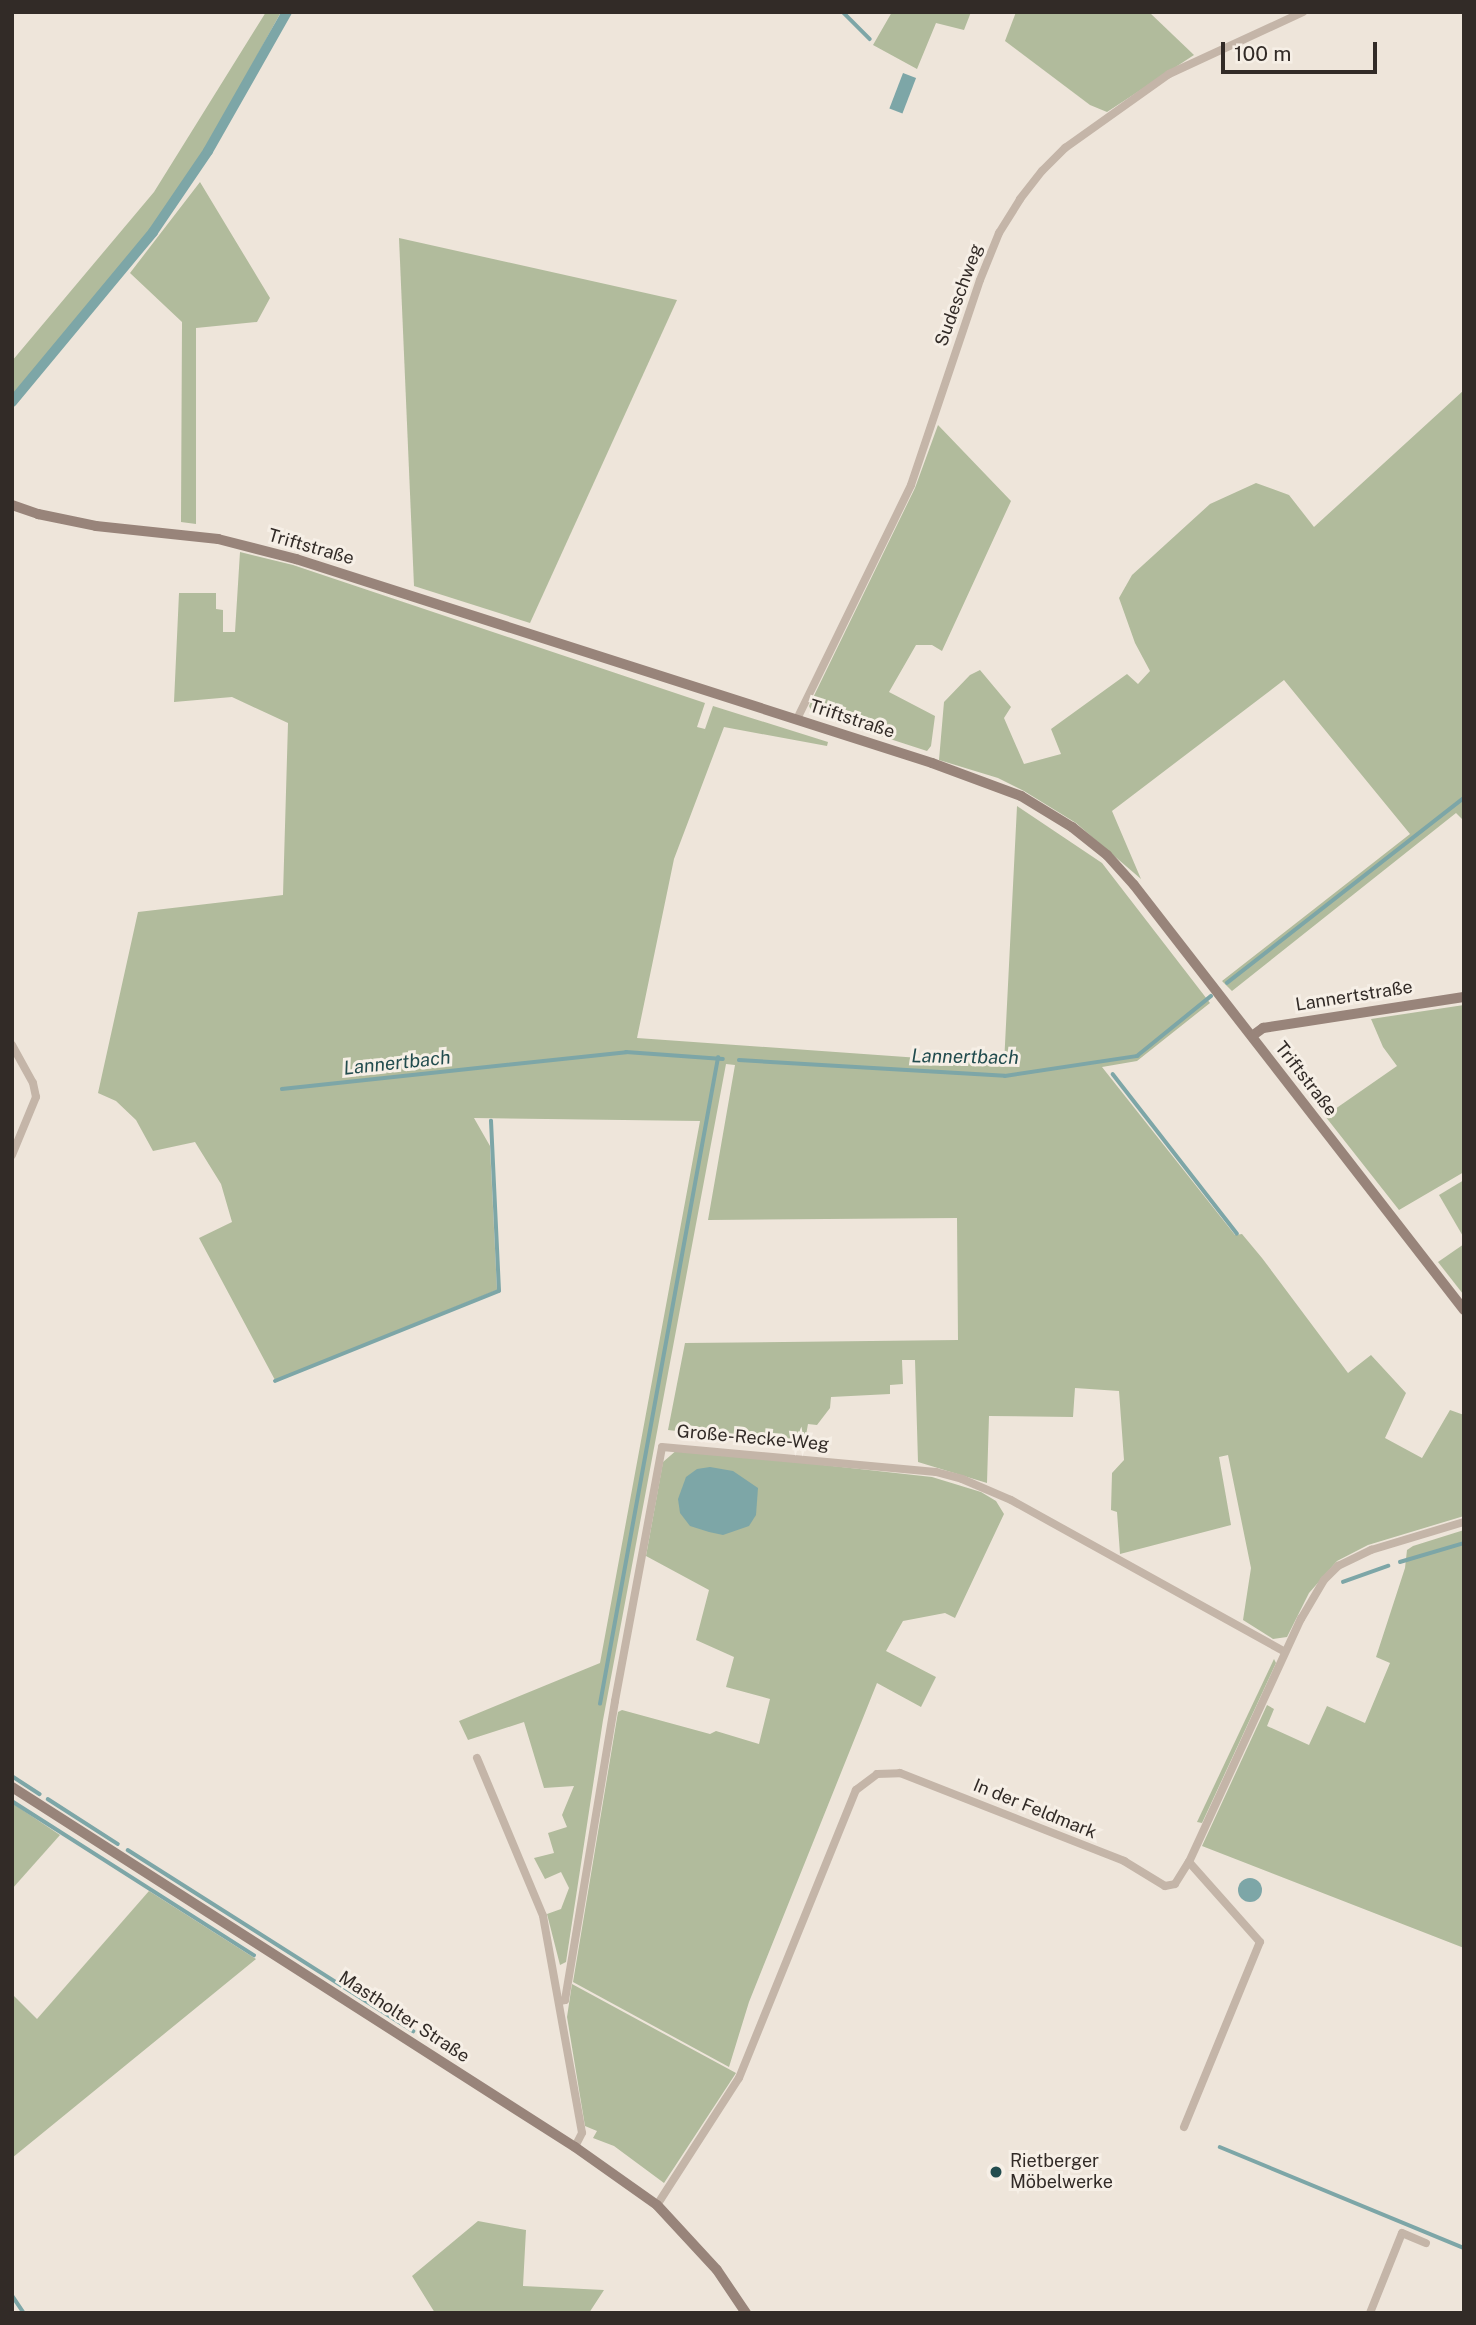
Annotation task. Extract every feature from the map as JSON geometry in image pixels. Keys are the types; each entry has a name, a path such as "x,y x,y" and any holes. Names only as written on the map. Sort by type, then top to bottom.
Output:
{"street":[{"name":"Sudeschweg","path":"797,719 911,485 980,280 999,233 1020,199 1065,148 1169,74 1303,12"},
{"name":"Triftstraße","path":"12,505 96,526 218,539 296,559 797,719 995,784 1021,796 1072,827 1107,855 1134,886 1464,1310"},
{"name":"Lannertstraße","path":"1252,1036 1264,1028 1464,997"},
{"path":"12,1045 33,1083 36,1097 12,1154"},
{"name":"Große-Recke-Weg","path":"560,2001 565,2000 662,1447 922,1471 962,1479 1012,1500 1285,1652"},
{"name":"In der Feldmark","path":"657,2206 739,2078 856,1790 877,1774 900,1773 1124,1861 1165,1885 1175,1884 1189,1862 1313,1596 1338,1566 1371,1550 1464,1522"},
{"name":"Große-Recke-Weg","path":"477,1758 543,1916 582,2133 575,2147"},
{"name":"Mastholter Straße","path":"12,1787 575,2147 657,2206 717,2270 746,2313"},
{"path":"1184,2127 1260,1942 1189,1862"},
{"path":"554,1972 570,1970"},
{"path":"1370,2313 1402,2234 1426,2243"}],"green space":[{"path":"266,12 281,12 206,149 150,231 12,396 12,361 154,192"},
{"path":"892,12 971,12 964,30 936,23 917,69 873,45"},
{"path":"1016,12 1149,12 1194,55 1107,112 1090,105 1005,41"},
{"path":"200,182 270,298 257,322 196,328 196,524 181,522 182,322 130,273"},
{"path":"399,238 677,300 530,623 414,586"},
{"path":"1464,390 1464,821 1456,813 1232,991 1222,981 1410,834 1284,680 1112,811 1141,879 1076,823 1024,791 998,778 939,760 944,702 970,675 980,670 1011,707 1004,718 1024,764 1061,754 1051,729 1127,674 1138,684 1150,671 1135,643 1119,598 1132,575 1210,504 1256,483 1289,495 1314,527"},
{"path":"938,425 1011,501 942,651 932,645 916,645 889,692 935,716 931,746 927,751 813,714 809,706 915,488"},
{"path":"240,552 293,565 705,703 697,727 705,729 713,706 828,742 827,746 724,727 674,859 637,1038 1004,1064 1017,806 1102,863 1210,1003 1137,1061 1102,1067 1235,1235 1242,1234 1262,1258 1348,1373 1371,1355 1406,1393 1385,1438 1422,1458 1450,1410 1464,1415 1464,1516 1368,1545 1337,1561 1309,1593 1287,1637 1273,1639 1243,1620 1251,1568 1228,1455 1219,1457 1231,1525 1120,1554 1117,1512 1111,1510 1112,1473 1124,1460 1119,1391 1075,1388 1073,1417 989,1416 987,1483 918,1462 915,1360 902,1360 903,1384 890,1385 890,1394 831,1397 830,1408 817,1425 808,1424 804,1446 763,1441 764,1436 756,1434 755,1440 668,1430 685,1343 958,1340 957,1218 708,1220 735,1065 726,1064 603,1720 566,1962 560,1965 547,1914 561,1909 569,1888 561,1872 545,1879 534,1858 554,1853 548,1833 567,1827 562,1815 574,1786 544,1788 524,1722 468,1740 459,1721 600,1663 700,1121 474,1118 490,1146 497,1290 275,1380 199,1238 232,1222 221,1184 195,1142 153,1151 136,1120 116,1101 98,1093 138,912 283,895 288,723 232,697 174,702 179,593 216,593 216,609 223,610 223,632 235,632"},
{"path":"1464,1005 1464,1172 1399,1210 1325,1116 1397,1066 1383,1047 1371,1019"},
{"path":"1464,1180 1464,1238 1439,1195"},
{"path":"1464,1244 1464,1293 1463,1294 1438,1262"},
{"path":"678,1449 932,1477 981,1492 996,1501 1004,1514 955,1618 945,1613 903,1621 886,1651 936,1677 921,1707 877,1683 749,2002 729,2067 573,1982 618,1712 622,1710 710,1734 716,1731 759,1744 770,1699 726,1687 734,1657 696,1640 709,1590 646,1556 663,1462"},
{"path":"1464,1530 1464,1948 1202,1846 1267,1705 1274,1709 1267,1726 1309,1745 1327,1706 1365,1723 1390,1663 1376,1657 1405,1568 1407,1550"},
{"path":"1274,1659 1276,1663 1202,1823 1197,1822"},
{"path":"12,1803 60,1835 12,1889"},
{"path":"149,1891 256,1959 12,2158 12,1994 37,2019"},
{"path":"572,1984 736,2073 664,2183 614,2146 593,2138 597,2131 585,2126 567,2017"},
{"path":"478,2221 526,2230 523,2286 604,2290 589,2313 435,2313 412,2276"}],"water":[{"path":"903,73 916,78 902,113 889,108"},
{"path":"710,1467 733,1471 758,1488 756,1515 749,1526 723,1535 690,1526 680,1513 678,1499 686,1477 697,1469"},
{"path":"1250,1878 1258,1882 1262,1890 1258,1898 1250,1902 1242,1898 1238,1890 1242,1882"}],"waterway":[{"path":"12,402 153,232 208,151 287,12"},
{"path":"843,12 870,39"},
{"name":"Lannertbach","path":"1227,983 1464,798"},
{"name":"Lannertbach","path":"739,1060 1005,1076 1137,1056 1211,996"},
{"name":"Lannertbach","path":"282,1089 626,1052 723,1059"},
{"path":"600,1704 718,1058"},
{"path":"1113,1074 1237,1233"},
{"path":"275,1381 499,1291 491,1121"},
{"path":"1400,1562 1464,1543"},
{"path":"1343,1582 1388,1566"},
{"path":"12,1776 40,1794"},
{"path":"48,1799 118,1844"},
{"path":"12,1801 254,1955"},
{"path":"128,1850 413,2031"},
{"path":"1220,2147 1464,2248"},
{"path":"12,2295 24,2313"}],"place":[{"name":"Rietberger Möbelwerke","path":"996,2172"}]}
